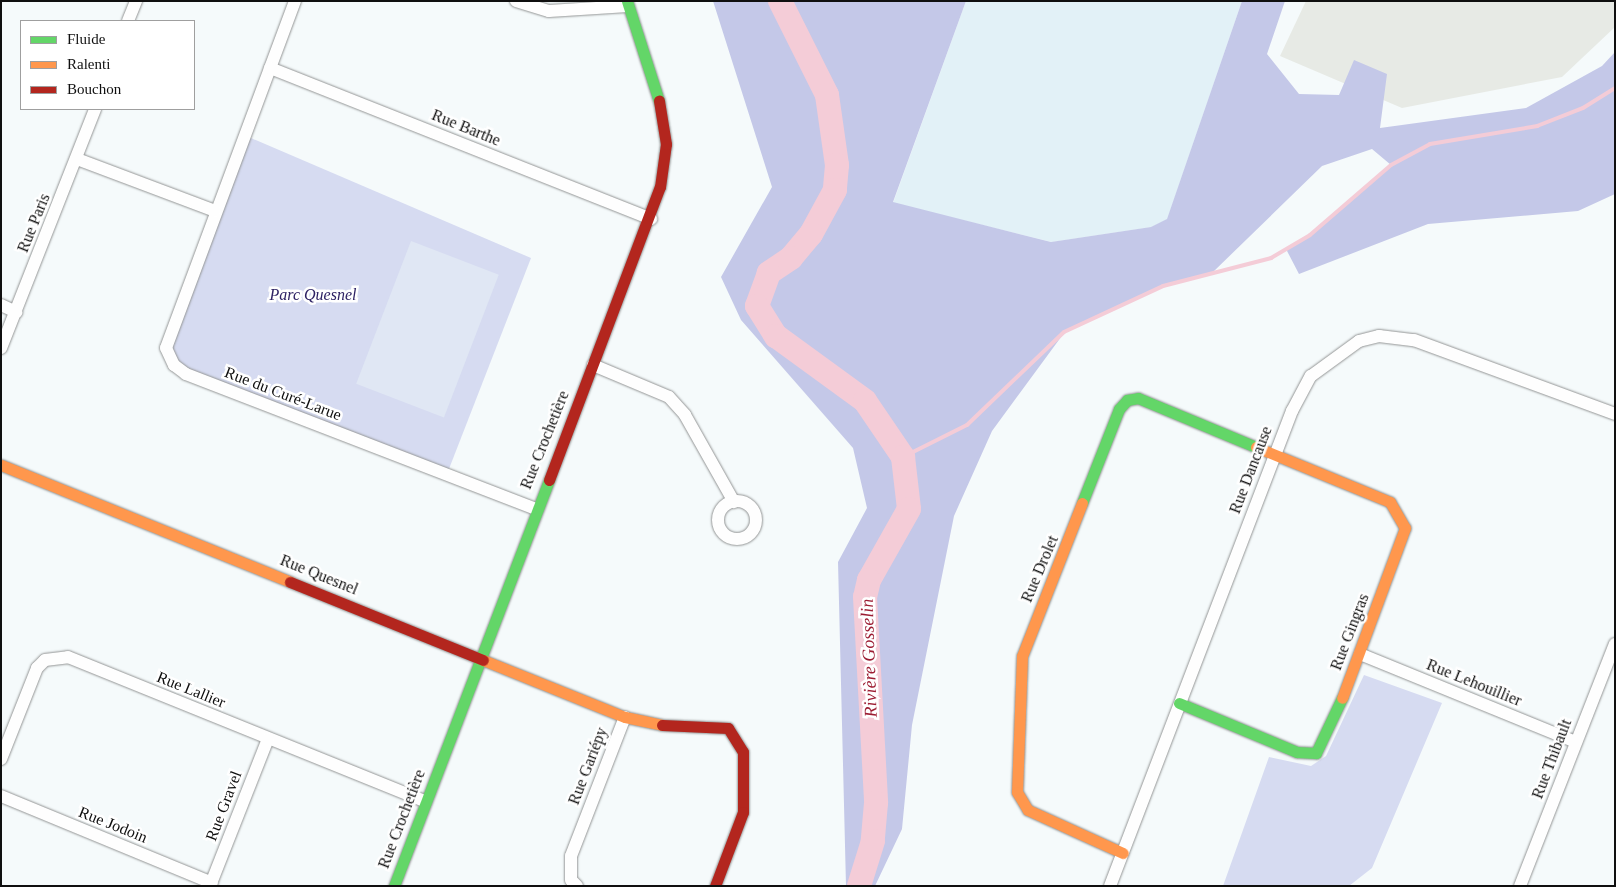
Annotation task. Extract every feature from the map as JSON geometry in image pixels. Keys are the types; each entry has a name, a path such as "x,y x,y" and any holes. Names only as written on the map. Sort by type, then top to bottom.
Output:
{"street":[{"path":"128,20 136,1"},
{"name":"Rue du Curé-Larue","path":"295,1 167,336 166,348 174,365 186,374 536,509"},
{"path":"516,1 549,11 628,4"},
{"name":"Rue Crochetière","path":"394,886 536,509 651,219 663,169 663,116 628,4"},
{"name":"Rue Barthe","path":"270,68 651,219"},
{"name":"Rue Paris","path":"1,348 95,110"},
{"path":"76,159 215,211"},
{"path":"1,306 16,312"},
{"name":"Rue Dancause","path":"1110,886 1275,454 1311,376 1359,341 1380,336 1414,340 1615,414"},
{"path":"593,365 669,397 685,415 734,502"},
{"name":"Rue Drolet","path":"1123,853 1028,810 1018,798 1025,646 1119,409 1127,400 1138,398 1275,454"},
{"name":"Rue Gingras","path":"1179,703 1297,752 1316,752 1323,746 1404,540 1400,513 1390,502 1275,454"},
{"name":"Rue Quesnel","path":"1,465 625,717"},
{"name":"Rue Thibault","path":"1520,886 1615,644"},
{"name":"Rue Lehouillier","path":"1360,654 1576,742"},
{"name":"Rue Lallier","path":"1,759 37,668 58,656 426,802"},
{"name":"Rue Gariépy","path":"576,886 571,880 571,856 625,717 652,725 728,728 738,738 742,752 743,812 715,886"},
{"name":"Rue Gravel","path":"211,884 268,739"},
{"name":"Rue Jodoin","path":"1,796 211,884"}],"shaded area":[{"path":"713,1 966,1 893,202 1051,242 1151,227 1167,219 1242,1 1285,1 1267,54 1299,94 1339,95 1354,60 1387,74 1380,128 1526,108 1602,66 1615,52 1615,194 1578,211 1428,224 1299,274 1286,249 1310,235 1391,165 1372,149 1322,166 1212,273 1163,286 1064,333 992,431 954,516 912,725 902,829 875,886 846,886 838,562 867,508 853,448 741,320 721,277 772,187"},
{"path":"966,1 1242,1 1167,220 1152,227 1052,242 893,203"},
{"path":"1306,1 1615,1 1615,27 1562,77 1402,108 1280,56"},
{"path":"411,241 499,275 444,418 356,384"}],"green space":[{"name":"Parc Quesnel","path":"244,135 531,258 447,474 174,365 167,336"},
{"path":"1364,675 1442,703 1372,868 1349,886 1223,886 1269,757 1311,766 1326,756"}],"waterway":[{"name":"Rivière Gosselin","path":"780,1 827,95 837,165 835,190 811,234 791,258 769,273 757,306 776,336 865,401 903,457 909,509 869,580 865,597 876,803 873,841 859,886"},
{"path":"903,457 967,425 1064,332 1163,286 1271,258 1310,235 1391,165 1430,144 1537,126 1583,108 1615,88"}],"traffic: fast":[{"path":"627,1 659,101"},
{"path":"1082,503 1119,409 1127,400 1138,398 1256,447"},
{"path":"394,886 549,480"},
{"path":"1179,703 1297,752 1316,753 1342,698"}],"traffic: slow":[{"path":"1256,447 1390,502 1405,528 1342,698"},
{"path":"1,465 290,582"},
{"path":"1082,503 1022,656 1017,792 1028,810 1123,853"},
{"path":"483,660 625,717 662,725"}],"traffic: jam":[{"path":"549,480 660,187 666,144 659,101"},
{"path":"290,582 483,660"},
{"path":"662,725 728,728 743,752 743,812 715,886"}]}
